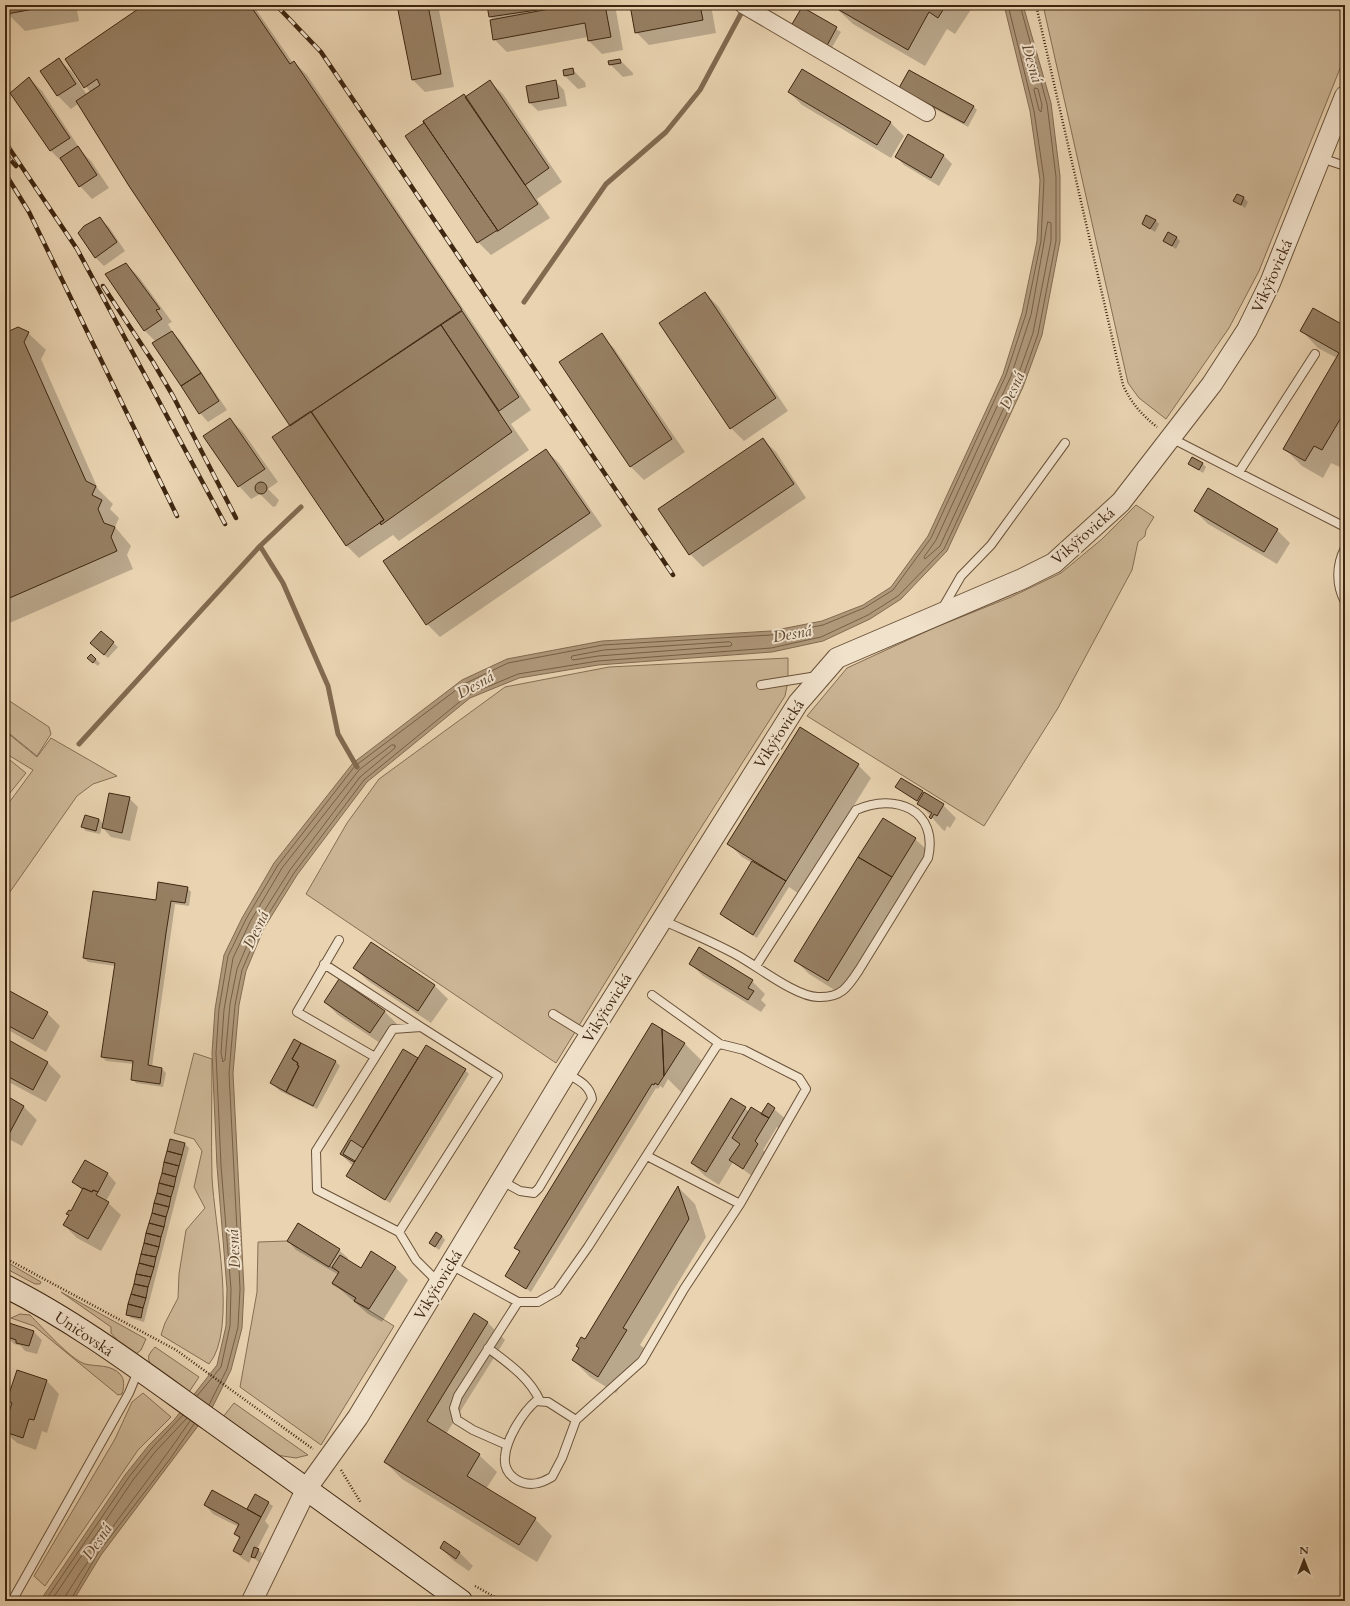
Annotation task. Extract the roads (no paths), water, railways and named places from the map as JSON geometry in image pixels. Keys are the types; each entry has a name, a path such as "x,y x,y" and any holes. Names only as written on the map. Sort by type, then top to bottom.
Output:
{"main road":[{"name":"Uničovská","path":"5,1286 36,1301 307,1488 465,1592"}],"street":[{"path":"744,5 927,113"},
{"name":"Vikýřovická","path":"252,1601 307,1488 326,1459 358,1417 566,1073 798,703 837,658 1022,579 1054,563 1121,502 1212,384 1247,330 1270,283 1345,96"}],"lane":[{"path":"1321,158 1345,166"},
{"path":"1239,472 1315,354"},
{"path":"1170,437 1345,527"},
{"path":"938,615 961,576 991,545 1065,443"},
{"path":"1345,548 1338,569 1338,582 1345,602"},
{"path":"761,685 822,676"},
{"path":"662,920 734,953 797,992 809,996 820,997 840,994 860,970 928,858 931,846 930,834 927,825 921,816 909,809 888,804 875,803 856,810 756,966"},
{"path":"339,940 297,1012 375,1057"},
{"path":"324,964 498,1076 399,1232"},
{"path":"576,1420 548,1402 536,1401 527,1408 507,1445 504,1458 508,1472 516,1481 537,1484 552,1477 562,1458 576,1420 642,1361 684,1289 740,1204 806,1089 799,1078 744,1050 720,1044 652,996"},
{"path":"553,1014 589,1036"},
{"path":"421,1027 393,1029 375,1057 316,1151 317,1190 399,1232 416,1260 439,1283"},
{"path":"450,1265 518,1302 538,1302 557,1291 647,1156 716,1046 720,1044"},
{"path":"502,1181 520,1191 534,1193 539,1188 592,1099 591,1091 586,1085 566,1073"},
{"path":"647,1156 740,1204"},
{"path":"507,1445 473,1430 457,1420 454,1408 458,1396 518,1302"},
{"path":"488,1348 509,1364 535,1389 540,1401"},
{"path":"12,1601 129,1393 138,1370"}],"water":[{"name":"Desná","path":"1004,5 1023,5 1051,103 1060,176 1060,241 1042,335 1023,387 947,551 901,599 870,619 823,641 772,652 598,665 519,678 470,698 367,782 297,875 264,928 246,971 239,1005 233,1073 244,1289 242,1328 231,1370 213,1406 101,1555 73,1601 40,1601 125,1475 149,1445 174,1420 217,1365 226,1326 227,1289 217,1166 212,1053 215,1009 224,955 242,918 274,863 353,763 462,680 507,659 602,641 771,631 822,621 863,605 891,587 928,536 1003,374 1022,313 1037,241 1040,180 1030,111"}],"waterway":[{"path":"524,302 606,184 666,132 700,90 744,8"},
{"path":"79,744 260,546 301,507"},
{"path":"260,546 283,583 328,686 338,734 357,767"}],"railway":[{"path":"276,5 321,52 673,575"},
{"path":"5,142 77,249 225,524"},
{"path":"5,154 16,166"},
{"path":"5,173 29,212 177,516"},
{"path":"103,286 153,362 173,396 236,518"}]}
